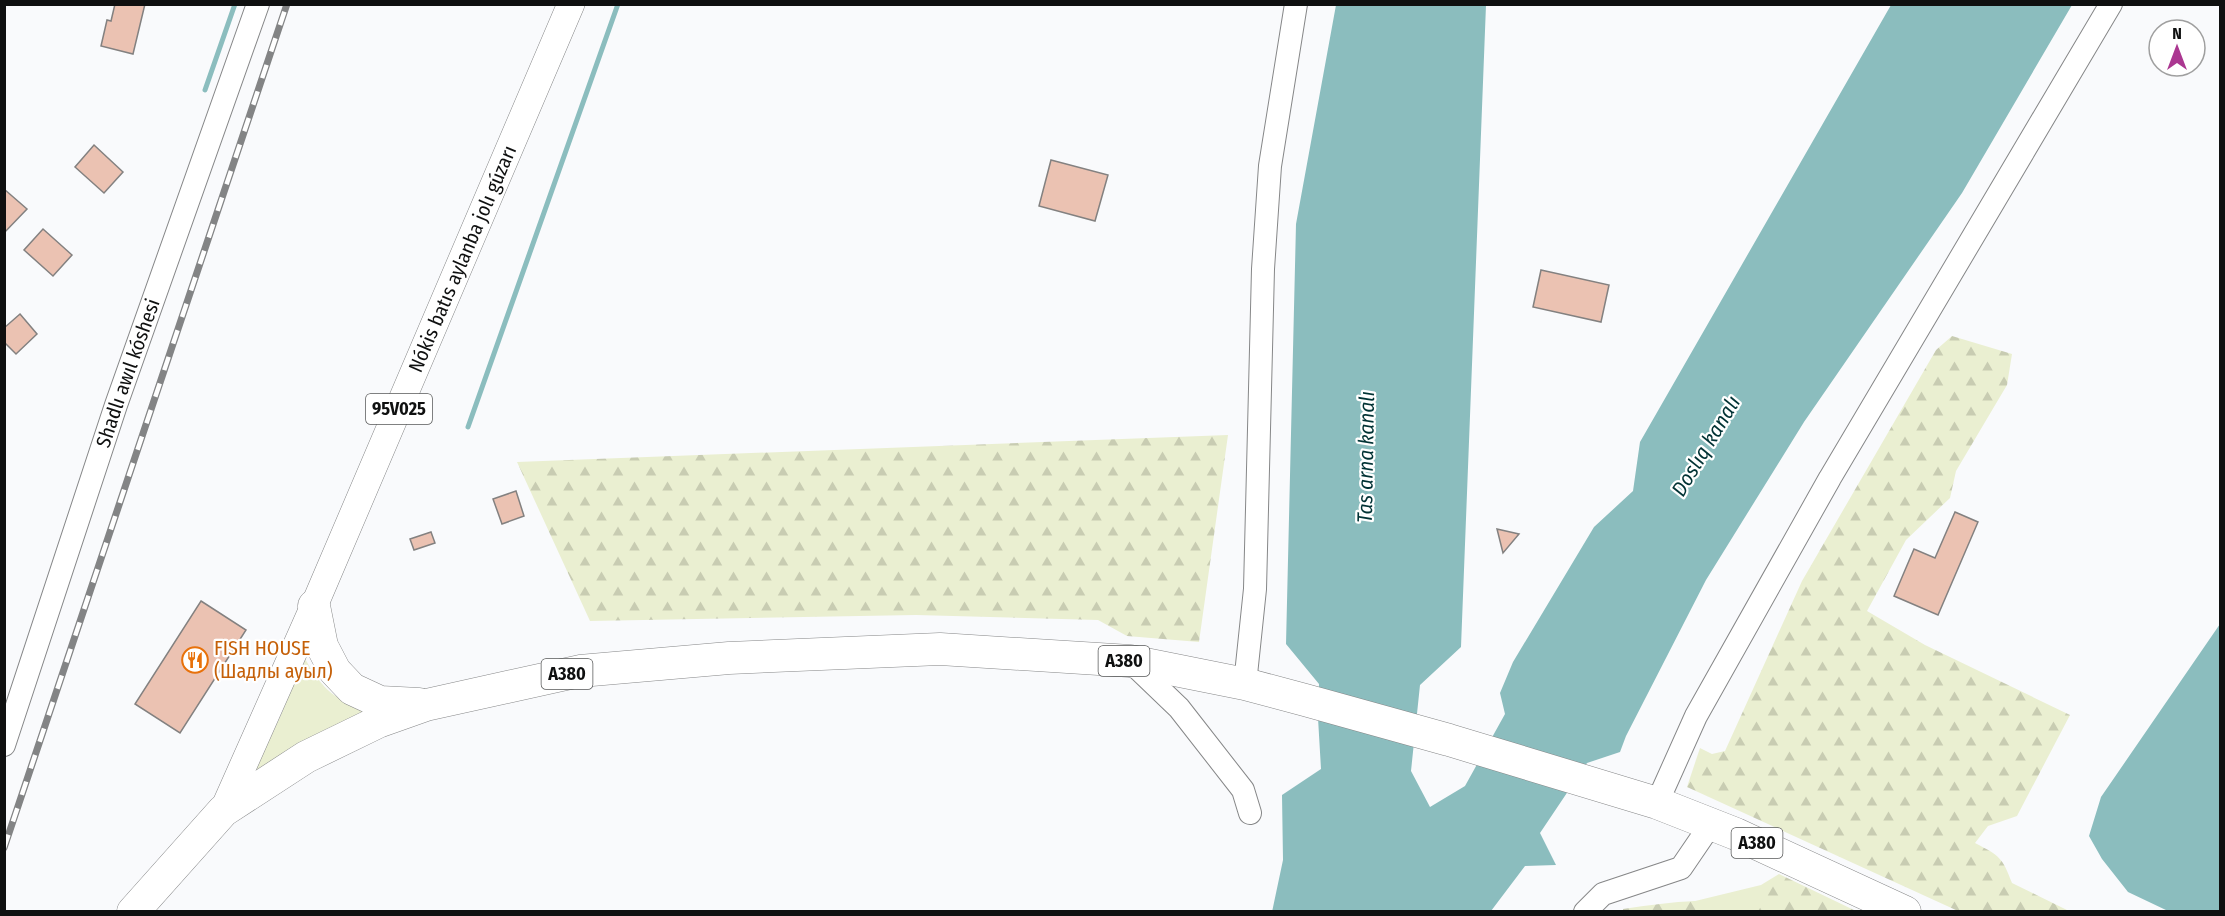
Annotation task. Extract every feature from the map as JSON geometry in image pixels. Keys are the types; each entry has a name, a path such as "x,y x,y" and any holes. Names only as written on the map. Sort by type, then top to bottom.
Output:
{"highway":[{"path":"314,606 322,646 334,671 352,690 380,702 426,705"},
{"name":"A380","path":"133,912 223,811 306,757 378,723 426,705 580,671 729,658 940,649 1130,661 1245,684 1305,700 1468,745 1657,804 1736,834 1905,912"}],"main road":[{"name":"Nókis batıs aylanba jolı gúzarı","path":"223,811 314,606 571,4"}],"street":[{"name":"Shadlı awıl kóshesi","path":"4,745 116,405 258,4"},
{"path":"1245,684 1255,589 1263,269 1270,166 1296,4"},
{"path":"1657,804 1696,717 1830,478 2110,4"},
{"path":"1130,661 1179,708 1243,790 1250,813"},
{"path":"1585,912 1603,894 1681,868 1711,825"}],"green space":[{"path":"1952,336 2012,354 2007,385 1956,471 1950,498 1906,540 1867,611 1925,645 2070,715 2017,816 1988,826 1975,843 1999,858 2012,883 2069,911 1958,911 1687,787 1700,748 1712,754 1725,751 1802,581 1936,350"},
{"path":"1228,435 1199,642 1127,636 1098,620 916,615 590,621 517,462"},
{"path":"304,657 324,686 332,693 349,704 372,712 248,784 280,717"},
{"path":"1779,874 1856,911 1758,911 1762,905 1761,885"},
{"path":"1761,885 1814,911 1650,912"},
{"path":"1696,901 1708,911 1623,911 1623,909 1642,906"}],"water":[{"path":"1336,5 1486,5 1461,647 1420,685 1411,771 1430,807 1465,786 1505,714 1500,693 1513,662 1594,527 1633,491 1640,442 1891,5 2072,5 1962,193 1804,422 1706,580 1620,752 1587,763 1540,833 1556,865 1525,866 1491,911 1272,912 1283,860 1282,795 1321,769 1319,684 1286,644 1296,224"},
{"path":"2220,624 2220,911 2168,911 2128,892 2102,859 2089,836 2101,797"}],"building":[{"path":"115,4 145,4 133,54 101,46 107,20 111,21"},
{"path":"94,145 123,172 104,193 75,167"},
{"path":"1051,160 1108,175 1095,221 1039,206"},
{"path":"4,189 27,209 4,233"},
{"path":"43,229 72,255 53,276 24,250"},
{"path":"1541,270 1609,285 1601,322 1533,307"},
{"path":"20,314 37,334 16,354 4,342 4,328"},
{"path":"516,491 524,516 502,524 493,499"},
{"path":"1955,512 1978,522 1938,615 1894,596 1914,549 1935,558"},
{"path":"1497,529 1519,534 1503,553"},
{"path":"431,532 435,543 414,550 410,539"},
{"name":"FISH HOUSE (Шадлы ауыл)","path":"201,601 246,630 180,733 135,704"}],"waterway":[{"path":"205,90 235,4"},
{"path":"468,427 618,4"}],"railway":[{"path":"4,848 287,4"}],"place":[{"name":"FISH HOUSE (Шадлы ауыл)","path":"195,660"}],"water label":[{"name":"Doslıq kanalı","path":"1706,446"},
{"name":"Tas arna kanalı","path":"1366,457"}]}
